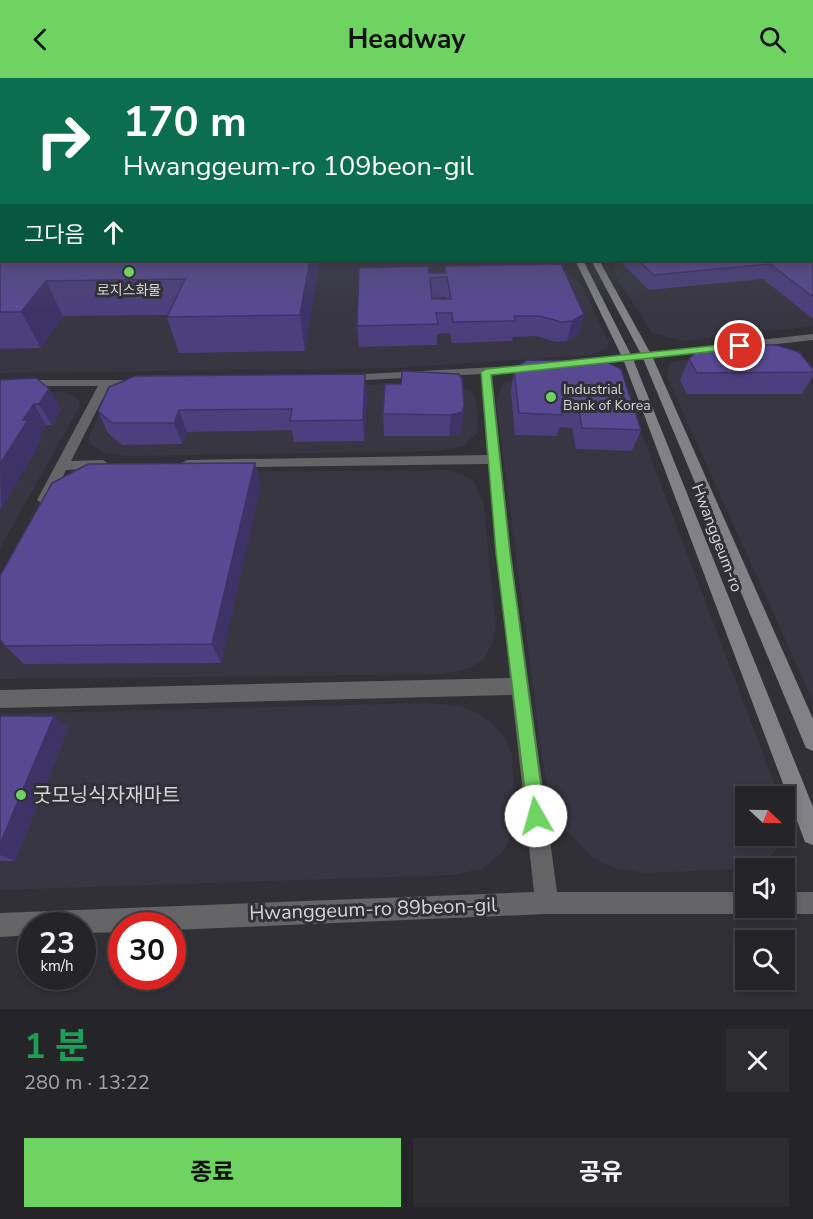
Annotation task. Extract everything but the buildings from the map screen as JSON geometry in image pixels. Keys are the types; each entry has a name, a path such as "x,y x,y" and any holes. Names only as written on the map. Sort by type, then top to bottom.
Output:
{"street":[{"name":"Hwanggeum-ro","path":"579,261 628,359 813,834"},
{"name":"Hwanggeum-ro","path":"596,261 647,356 813,741"},
{"path":"569,364 790,344 813,337"},
{"path":"337,378 486,372 545,367"},
{"path":"486,372 493,459 519,686 547,903"},
{"path":"0,383 146,383"},
{"path":"34,518 105,384"},
{"path":"170,464 493,459"},
{"path":"62,466 122,465"},
{"path":"0,699 519,686"},
{"name":"Hwanggeum-ro 89beon-gil","path":"0,925 547,903 735,903"},
{"path":"795,903 813,903"}],"shaded area":[{"path":"0,261 562,261 568,273 582,285 609,343 607,348 591,355 395,368 0,373"},
{"path":"614,261 813,261 813,326 681,341 652,332 616,277"},
{"path":"749,352 802,371 813,384 813,701 667,377 669,365 676,361"},
{"path":"529,375 623,385 775,786 735,786 735,846 778,846 769,858 735,858 735,869 645,873 614,868 593,858 562,826 550,801 542,758 496,399 504,382"},
{"path":"429,383 462,387 471,392 476,399 478,432 463,446 438,451 129,456 104,453 89,443 89,436 101,411 154,392"},
{"path":"21,392 60,392 72,395 79,400 80,406 0,548 0,397"},
{"path":"445,470 459,473 473,480 483,501 496,623 493,642 484,658 470,668 447,674 0,679 0,606 112,473"},
{"path":"426,703 459,706 476,712 492,723 504,737 512,755 515,813 511,837 501,854 481,869 453,875 0,890 0,714"}],"place":[{"name":"로지스화물","path":"129,272"},
{"name":"Industrial Bank of Korea","path":"551,397"},
{"name":"굿모닝식자재마트","path":"21,795"}],"route":[{"path":"536,816 503,553 486,372 740,346"}]}
